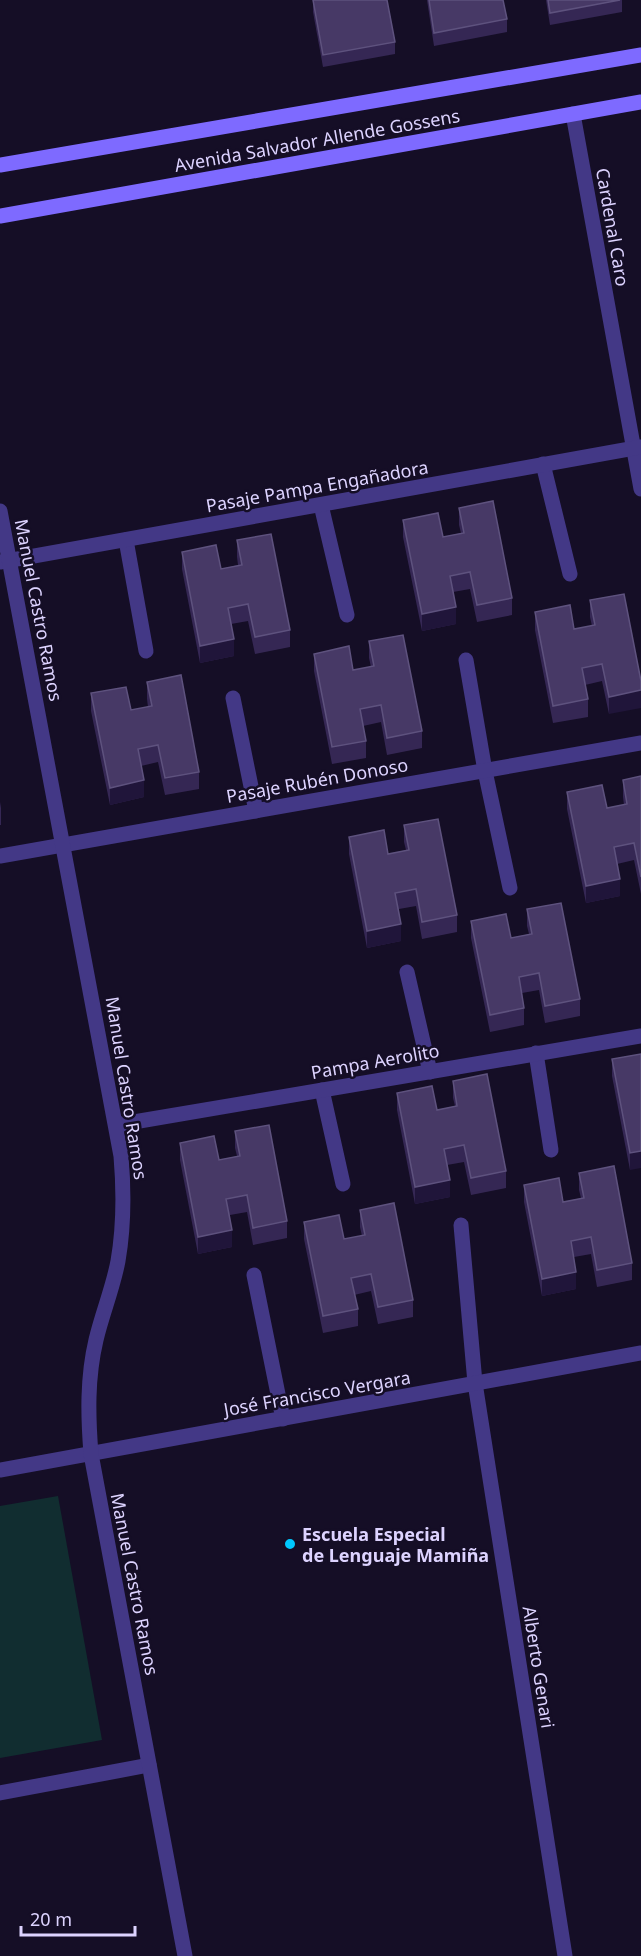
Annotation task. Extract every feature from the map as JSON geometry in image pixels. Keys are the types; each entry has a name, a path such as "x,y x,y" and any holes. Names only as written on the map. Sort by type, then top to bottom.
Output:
{"main road":[{"name":"Avenida Salvador Allende Gossens","path":"0,165 641,55"},
{"name":"Avenida Salvador Allende Gossens","path":"0,216 641,102"}],"street":[{"name":"Cardenal Caro","path":"573,114 637,448 641,489"},
{"name":"Pasaje Pampa Engañadora","path":"5,561 637,448"},
{"path":"543,464 570,574"},
{"path":"321,505 347,615"},
{"name":"Manuel Castro Ramos","path":"0,511 5,561 65,845 121,1156 123,1219 118,1263 96,1341 90,1379 88,1416 91,1454 184,1956"},
{"path":"126,540 147,651"},
{"path":"466,660 485,771 510,888"},
{"path":"232,698 256,811"},
{"name":"Pasaje Rubén Donoso","path":"0,856 641,743"},
{"path":"406,972 429,1072"},
{"name":"Pampa Aerolito","path":"116,1125 641,1036"},
{"path":"536,1053 551,1150"},
{"path":"322,1090 343,1184"},
{"name":"Alberto Genari","path":"461,1225 475,1383 564,1956"},
{"path":"254,1275 283,1419"},
{"name":"José Francisco Vergara","path":"0,1470 641,1353"},
{"path":"0,1793 149,1765"}],"green space":[{"path":"58,1496 102,1740 0,1758 0,1506"}],"building":[{"path":"313,0 387,0 395,42 323,55"},
{"path":"429,0 503,0 507,19 434,33"},
{"path":"548,0 620,0 550,13"},
{"path":"493,501 512,598 477,605 470,572 450,576 456,607 422,614 403,520 438,513 443,537 464,533 459,508"},
{"path":"271,534 290,630 255,637 248,604 228,608 234,639 200,646 182,552 216,545 221,569 242,565 237,540"},
{"path":"624,594 641,690 609,697 602,664 582,668 588,699 553,706 535,612 570,605 574,629 595,625 590,600"},
{"path":"403,635 422,731 387,738 381,705 360,709 366,741 332,747 314,654 349,646 353,670 374,666 369,641"},
{"path":"181,675 199,772 165,778 158,745 138,749 144,780 110,788 91,693 126,687 131,710 152,706 147,682"},
{"path":"641,776 641,877 634,843 614,847 620,879 586,886 567,792 602,785 607,808 627,804 623,780"},
{"path":"438,819 457,915 422,922 416,889 395,893 401,924 367,931 349,837 384,830 388,854 409,850 404,825"},
{"path":"561,903 580,999 545,1006 539,973 519,977 524,1008 490,1015 471,921 506,914 511,938 532,934 527,909"},
{"path":"641,1054 641,1151 630,1153 612,1059"},
{"path":"487,1074 506,1171 471,1178 464,1145 444,1149 450,1180 415,1187 397,1093 432,1086 437,1110 457,1106 453,1081"},
{"path":"269,1125 287,1221 253,1228 247,1195 226,1199 232,1230 198,1237 180,1143 214,1136 219,1160 240,1156 235,1131"},
{"path":"614,1166 632,1263 597,1270 591,1237 571,1241 576,1272 542,1279 524,1185 559,1178 563,1202 584,1198 579,1173"},
{"path":"394,1203 413,1300 378,1307 371,1274 351,1278 358,1309 323,1316 304,1222 339,1215 344,1239 365,1235 360,1210"}],"place":[{"name":"Escuela Especial de Lenguaje Mamiña","path":"290,1544"}]}
